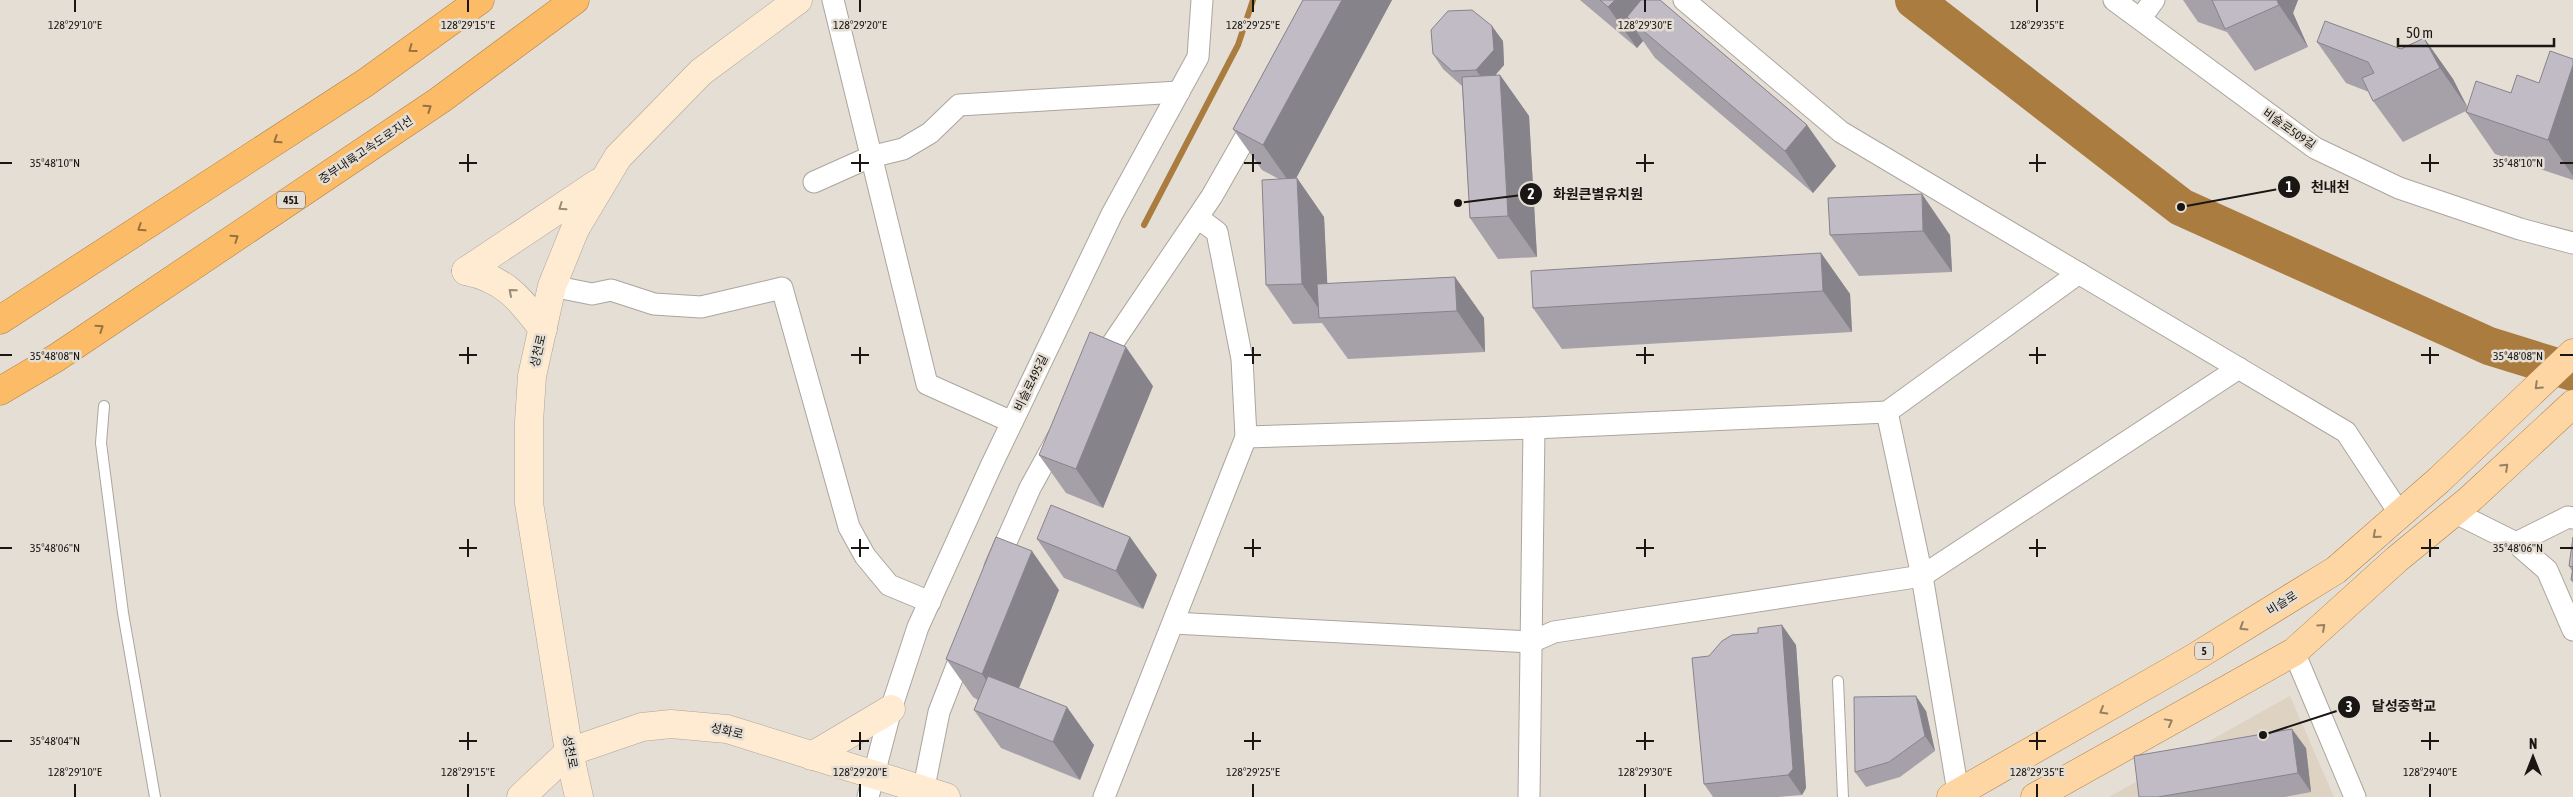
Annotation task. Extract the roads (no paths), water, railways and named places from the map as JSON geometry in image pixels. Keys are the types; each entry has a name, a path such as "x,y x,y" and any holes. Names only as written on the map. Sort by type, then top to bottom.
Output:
{"highway":[{"path":"0,320 365,83 480,0"},
{"name":"중부내륙고속도로지선","path":"0,391 56,358 440,100 576,0"}],"main road":[{"name":"성천로","path":"579,797 528,503 529,413 532,376 552,286 575,229 602,180 618,157 701,72 798,0"},
{"path":"543,329 520,299 504,285 485,275 466,271 602,180"},
{"name":"비슬로","path":"1954,795 2192,659 2336,570 2439,480 2573,353"},
{"path":"2035,797 2294,652 2461,506 2573,404"},
{"path":"812,756 891,709"},
{"name":"성화로","path":"521,797 570,752 642,727 671,724 727,729 812,756 870,786 930,795"},
{"path":"1990,797 2016,774 2027,755"}],"street":[{"path":"833,0 927,384 1012,422"},
{"name":"비슬로495길","path":"870,786 891,709 918,627 1012,422 1112,214 1198,57 1202,0"},
{"path":"1684,0 1841,132 2346,432 2400,514"},
{"name":"비슬로509길","path":"2114,0 2315,148 2400,188 2520,229 2573,242"},
{"path":"2140,19 2154,0"},
{"path":"814,182 870,157 903,149 930,133 959,105 1179,92"},
{"path":"1089,380 1198,218 1266,102"},
{"path":"1104,797 1246,437 1242,359 1217,232 1198,218"},
{"path":"1246,437 1534,428 1887,412 2079,273"},
{"path":"552,286 592,294 611,290 654,304 701,307 782,288 849,527 865,556 889,586 930,602"},
{"path":"1173,623 1531,642 1554,632 1922,576 2239,368"},
{"path":"1887,412 1922,576 1954,795"},
{"path":"987,587 1030,488 1066,421"},
{"path":"1529,797 1534,428"},
{"path":"2461,506 2516,543 2548,570 2573,630"},
{"path":"2516,543 2568,517 2573,518"},
{"path":"930,795 939,712 973,623"},
{"path":"2294,652 2355,797"}],"lane":[{"path":"104,406 101,443 123,612 155,797"},
{"path":"1838,681 1843,797"}],"waterway":[{"path":"1144,225 1238,45 1253,0"},
{"path":"1914,0 2181,207 2489,346 2573,372"}],"place":[{"name":"화원큰별유치원","path":"1458,203"},
{"name":"천내천","path":"2181,207"},
{"name":"달성중학교","path":"2263,735"}]}
